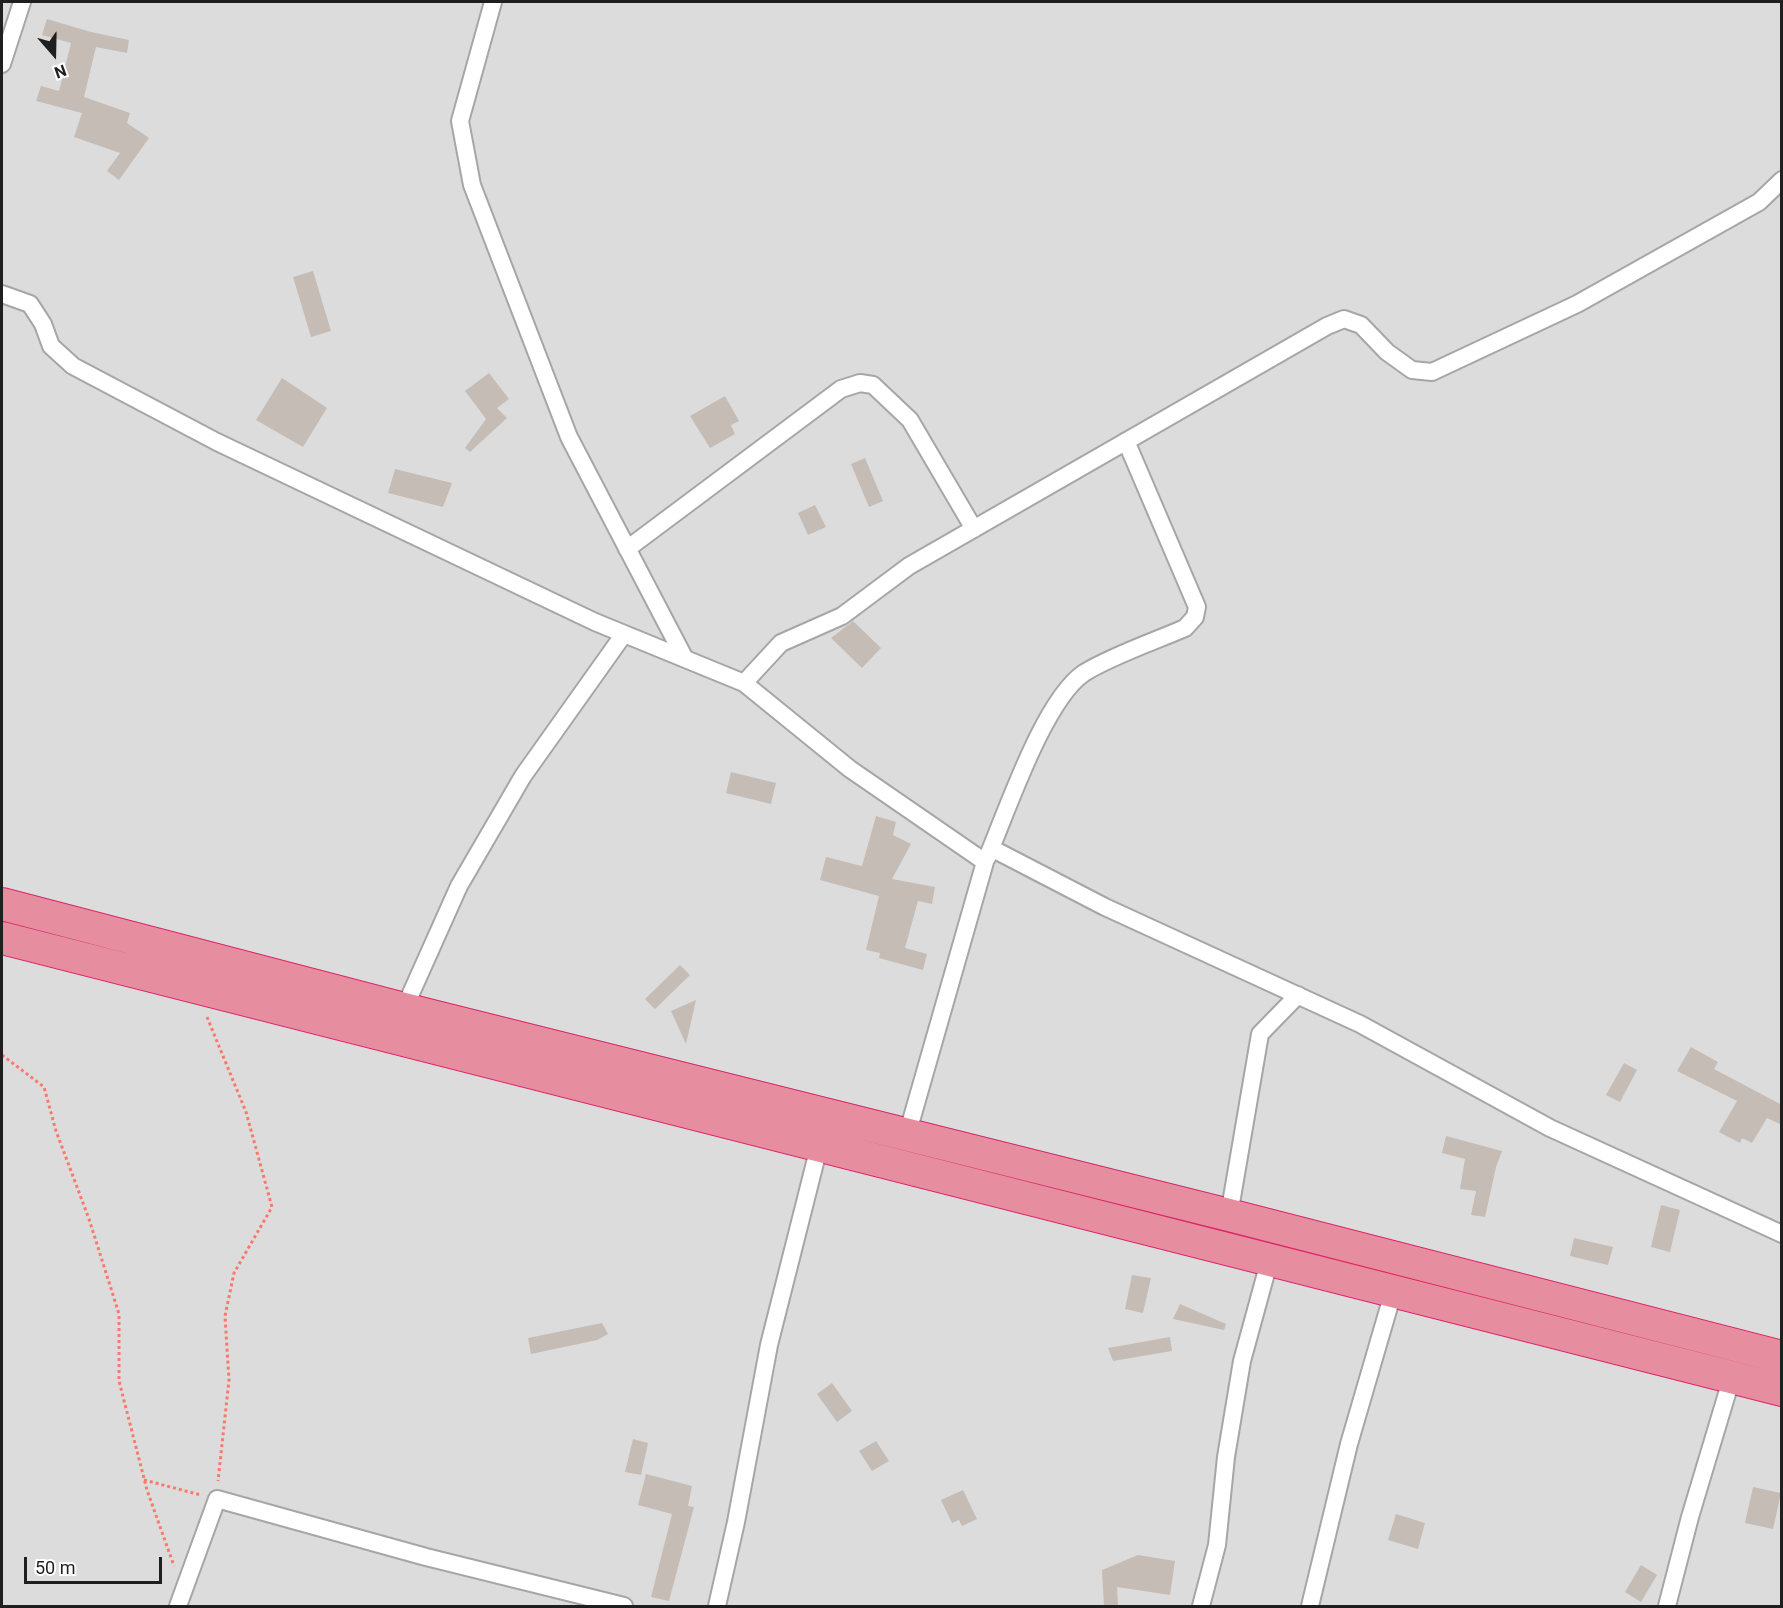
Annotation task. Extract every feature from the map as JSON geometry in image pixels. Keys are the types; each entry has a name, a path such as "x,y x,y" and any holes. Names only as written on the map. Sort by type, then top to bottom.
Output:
{"highway":[{"path":"2,904 404,1009 1229,1215 1782,1357"},
{"path":"2,938 819,1145 1269,1262 1782,1390"}],"street":[{"path":"2,64 22,2"},
{"path":"493,2 460,121 472,185 569,437 685,659"},
{"path":"744,683 781,643 842,616 909,566 1327,326 1344,319 1361,325 1387,352 1412,370 1432,372 1577,304 1759,202 1782,180"},
{"path":"2,294 30,304 44,324 51,346 73,366 217,442 624,634 744,683 850,769 988,855 1360,1024 1550,1128 1782,1234"},
{"path":"627,549 841,389 860,383 873,385 910,420 974,529"},
{"path":"907,1135 988,855 1052,707 1069,686 1085,672 1185,628 1195,617 1197,607 1126,441"},
{"path":"404,1009 459,886 523,776 624,634"},
{"path":"1229,1215 1260,1035 1298,995"},
{"path":"717,1606 736,1522 769,1345 826,1115"},
{"path":"1201,1606 1217,1545 1226,1457 1242,1361 1277,1228"},
{"path":"1310,1606 1349,1444 1393,1293"},
{"path":"1667,1606 1689,1517 1732,1377"},
{"path":"177,1606 217,1499 426,1557 624,1606"}],"path":[{"path":"144,1480 217,1499 229,1380 225,1316 234,1273 272,1207 246,1112 225,1066 210,1021 203,1012"},
{"path":"2,1055 44,1087 56,1131 89,1219 118,1314 119,1381 144,1480 183,1587"}],"shaded area":[{"path":"2,2 1781,2 1781,1606 2,1606"}],"building":[{"path":"47,19 129,40 127,53 96,47 84,97 130,113 127,123 149,138 119,180 107,171 120,153 74,137 82,113 36,101 41,86 59,91 71,43 42,35"},
{"path":"313,271 331,331 311,337 293,277"},
{"path":"489,373 509,399 497,408 507,418 470,452 465,448 486,419 465,391"},
{"path":"282,378 327,408 303,447 256,420"},
{"path":"725,396 739,421 731,425 735,434 710,448 690,416"},
{"path":"865,458 883,501 869,507 851,464"},
{"path":"395,469 452,483 443,507 388,493"},
{"path":"815,505 826,527 808,535 798,513"},
{"path":"853,621 881,648 862,668 831,638"},
{"path":"731,772 776,783 771,804 726,793"},
{"path":"876,816 896,822 893,835 911,844 892,879 935,887 932,904 918,901 905,948 927,954 923,970 879,958 880,953 866,950 879,896 820,880 826,857 862,866"},
{"path":"680,965 690,975 655,1009 645,999"},
{"path":"696,1000 686,1044 671,1011"},
{"path":"1691,1047 1718,1062 1714,1069 1782,1105 1782,1125 1767,1118 1752,1143 1742,1138 1740,1143 1719,1132 1737,1101 1677,1071"},
{"path":"1624,1063 1637,1070 1620,1102 1606,1095"},
{"path":"1446,1136 1502,1151 1496,1167 1485,1217 1471,1215 1476,1191 1460,1189 1465,1159 1442,1153"},
{"path":"1661,1205 1680,1210 1670,1252 1651,1247"},
{"path":"1574,1238 1613,1247 1608,1265 1570,1256"},
{"path":"1132,1275 1151,1278 1143,1313 1125,1309"},
{"path":"1180,1304 1226,1324 1224,1330 1173,1319"},
{"path":"602,1323 608,1334 597,1340 531,1354 528,1338"},
{"path":"1170,1337 1172,1351 1113,1361 1108,1348"},
{"path":"832,1383 852,1411 837,1422 817,1394"},
{"path":"633,1439 648,1443 641,1475 625,1472"},
{"path":"876,1441 889,1461 872,1471 859,1451"},
{"path":"646,1474 692,1486 688,1506 694,1507 669,1601 651,1597 672,1514 638,1505"},
{"path":"1753,1487 1781,1493 1773,1529 1745,1523"},
{"path":"963,1490 977,1519 962,1526 959,1520 952,1523 941,1500"},
{"path":"1396,1514 1425,1523 1418,1549 1388,1540"},
{"path":"1138,1555 1175,1561 1170,1595 1117,1587 1118,1606 1104,1606 1102,1570"},
{"path":"1641,1565 1657,1575 1641,1602 1625,1592"}]}
